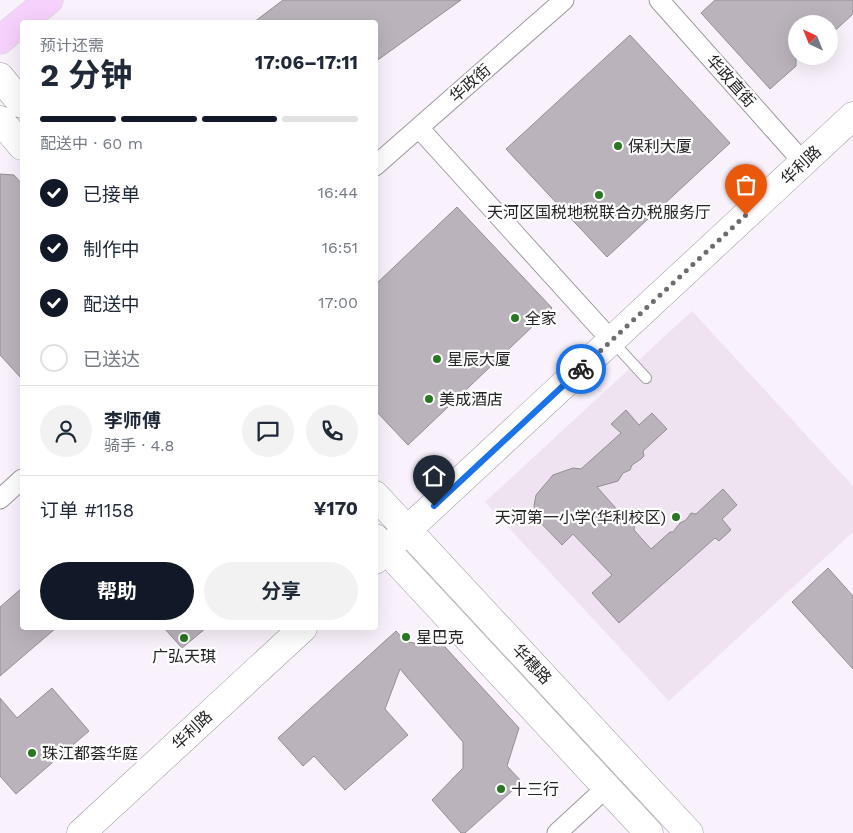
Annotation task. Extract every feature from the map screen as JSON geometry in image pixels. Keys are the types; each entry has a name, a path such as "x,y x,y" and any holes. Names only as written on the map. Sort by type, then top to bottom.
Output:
{"main road":[{"path":"24,20 49,0"},
{"path":"0,40 20,24"}],"street":[{"name":"华政街","path":"378,163 564,0"},
{"name":"华政直街","path":"659,0 803,162"},
{"path":"0,77 20,102"},
{"name":"华利路","path":"379,549 407,530 853,116"},
{"path":"0,120 20,144"},
{"path":"419,128 611,340"},
{"path":"0,499 20,481"},
{"name":"华穗路","path":"378,498 689,833"},
{"name":"华穗路","path":"379,549 649,833"},
{"name":"华利路","path":"81,833 301,630"},
{"path":"557,833 607,787"}],"lane":[{"path":"611,340 646,378"}],"shaded area":[{"name":"天河第一小学(华利校区)","path":"692,311 853,486 853,532 669,701 485,502"}],"building":[{"path":"283,0 461,0 378,60 378,20 257,20"},
{"path":"715,0 853,0 853,14 838,28 838,15 788,15 788,65 796,66 770,89 701,13"},
{"name":"保利大厦","path":"630,35 730,143 607,257 506,149"},
{"path":"0,174 14,175 20,182 20,377 0,355"},
{"name":"星辰大厦","path":"457,207 552,308 408,445 378,413 378,282"},
{"path":"626,410 639,425 652,413 667,429 643,451 644,456 632,465 630,470 623,473 618,481 597,487 621,514 632,513 635,522 634,530 651,549 670,532 673,532 691,513 696,514 723,489 737,505 722,519 731,530 719,541 715,538 619,623 592,593 612,575 573,534 562,545 537,519 534,506 536,495 553,475 573,468 581,469 621,433 611,424"},
{"path":"828,568 853,596 853,669 792,602"},
{"path":"20,590 20,630 54,630 0,676 0,607"},
{"name":"广弘天琪","path":"166,630 204,630 182,648"},
{"path":"396,631 405,641 426,646 436,637 519,728 507,766 522,782 465,833 461,833 432,800 463,768 463,742 400,669 385,709 408,735 345,790 314,756 303,766 278,738"},
{"name":"珠江都荟华庭","path":"52,688 89,731 16,794 0,776 0,698 17,718"}],"way so far":[{"path":"581,369 746,215"}],"place":[{"name":"保利大厦","path":"618,146"},
{"name":"天河区国税地税联合办税服务厅","path":"599,195"},
{"name":"全家","path":"515,318"},
{"name":"星辰大厦","path":"437,359"},
{"name":"美成酒店","path":"429,399"},
{"name":"天河第一小学(华利校区)","path":"676,517"},
{"name":"星巴克","path":"406,637"},
{"name":"广弘天琪","path":"184,638"},
{"name":"珠江都荟华庭","path":"32,753"},
{"name":"十三行","path":"501,789"}],"route":[{"path":"434,506 581,369"}]}
